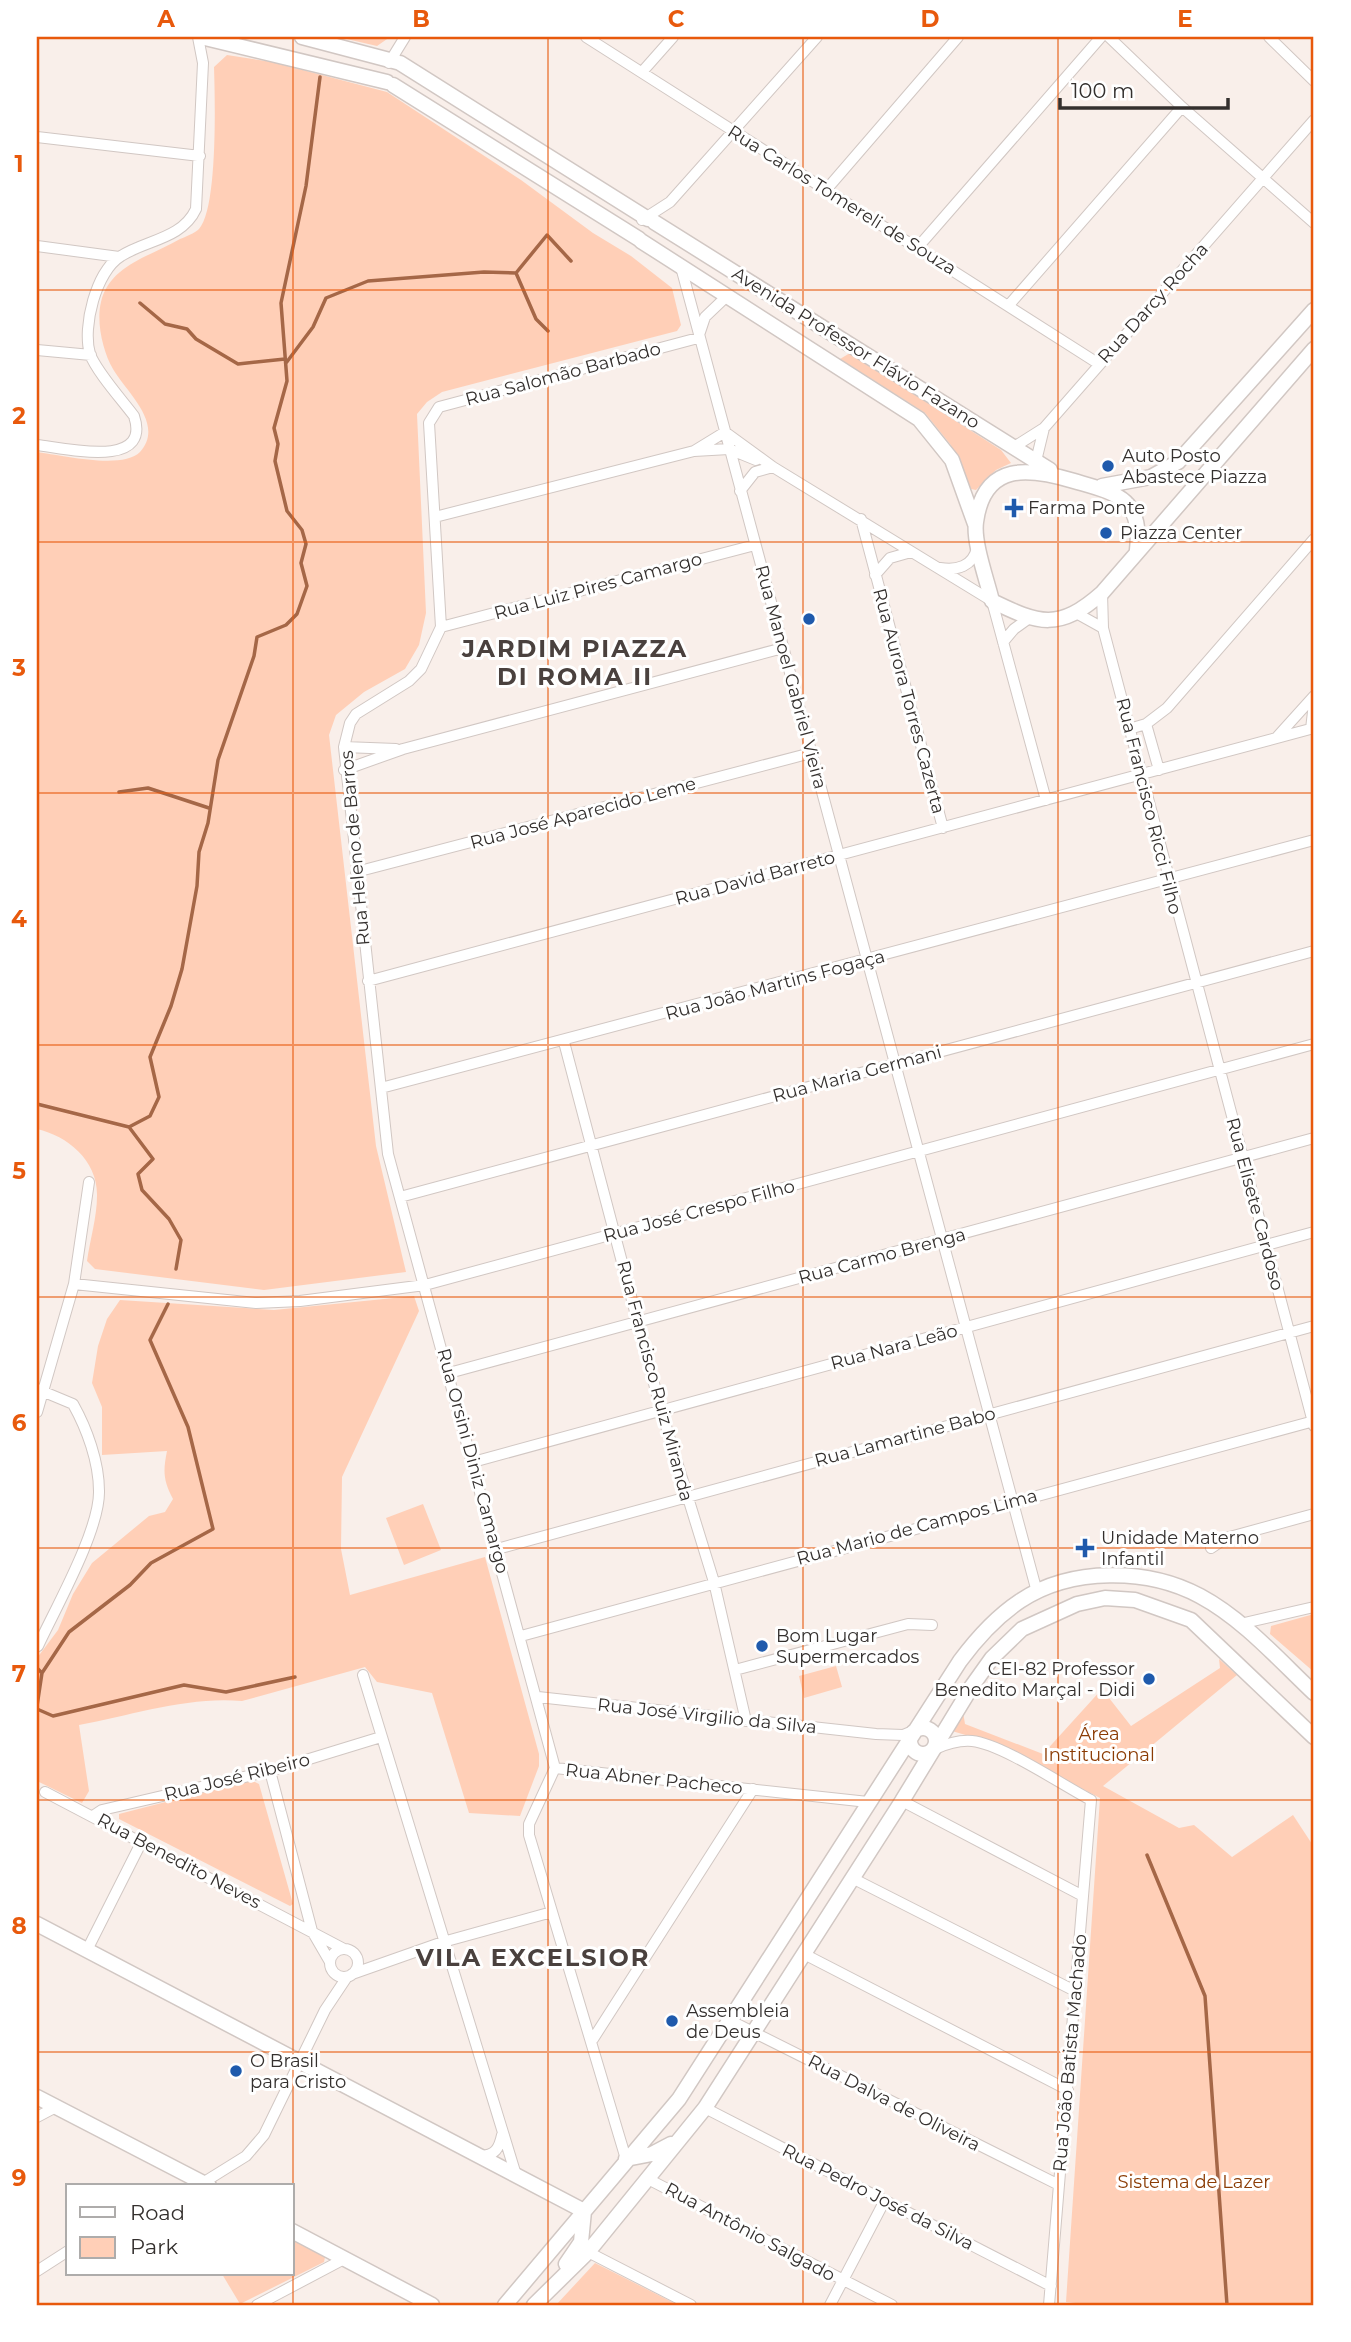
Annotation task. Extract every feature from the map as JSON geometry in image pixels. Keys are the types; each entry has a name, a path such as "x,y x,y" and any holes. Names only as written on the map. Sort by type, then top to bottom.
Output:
{"main road":[{"name":"Avenida Professor Flávio Fazano","path":"206,37 390,83 640,240 919,419 952,460 975,525"},
{"name":"Avenida Professor Flávio Fazano","path":"302,37 398,64 1057,474"},
{"path":"398,64 404,80 390,83 383,73 398,64"},
{"path":"651,222 653,240 640,240 635,227 651,222"},
{"path":"727,296 734,282 729,269"},
{"path":"1099,486 1151,477 1178,462 1314,310"},
{"path":"1137,550 1137,523 1132,510 1120,498 1099,486 1029,469 1003,476 985,493 975,525 992,601 1028,619 1052,621 1076,613 1101,593 1314,349"},
{"path":"505,2305 584,2206 679,2099 868,1802 905,1750 915,1730 974,1641 992,1623 1037,1592 1101,1576 1136,1575 1172,1584 1201,1597 1240,1624 1314,1693"},
{"path":"533,2305 587,2252 705,2108 992,1658 1036,1615 1040,1605 1037,1592"},
{"path":"1022,1629 1077,1604 1105,1598 1135,1600 1191,1620 1314,1737"},
{"path":"915,1730 929,1729 934,1734 933,1748"},
{"path":"905,1750 918,1753 933,1748"},
{"path":"37,1924 479,2156 584,2206"},
{"path":"37,2097 201,2184"},
{"path":"626,2159 652,2154 679,2138"},
{"path":"533,2305 576,2251 583,2234 584,2206"},
{"path":"294,2232 432,2305"}],"street":[{"path":"203,63 206,37"},
{"path":"37,444 101,452 124,449 136,433 134,416 90,355 89,335 98,282 119,257 176,231 191,219 198,200 206,37"},
{"name":"Rua Carlos Tomereli de Souza","path":"586,37 1099,364"},
{"path":"642,72 673,37"},
{"path":"651,222 817,37"},
{"path":"825,190 958,37"},
{"path":"918,247 1101,37"},
{"path":"1109,37 1182,107 1314,223"},
{"path":"1269,37 1314,80"},
{"path":"398,64 405,39"},
{"path":"398,64 405,39"},
{"path":"1009,305 1182,107"},
{"name":"Rua Darcy Rocha","path":"1014,447 1045,428 1314,121"},
{"path":"37,137 200,156"},
{"path":"651,222 670,202"},
{"path":"37,246 119,257"},
{"name":"Rua Manoel Gabriel Vieira","path":"681,267 880,1017 1037,1592"},
{"path":"698,338 705,317 727,296"},
{"name":"Rua Salomão Barbado","path":"432,414 439,407 698,338"},
{"path":"37,350 90,355"},
{"name":"Rua Heleno de Barros","path":"388,1154 344,770 344,747 350,723 356,714 409,681 421,668 436,642 440,627 429,423 432,414"},
{"name":"Rua Darcy Rocha","path":"1036,461 1045,428"},
{"path":"694,451 725,432 773,467 992,601 1046,800"},
{"path":"435,517 694,451 729,449 773,467"},
{"path":"740,491 755,472 773,467"},
{"name":"Rua Aurora Torres Cazerta","path":"861,519 943,828"},
{"path":"936,568 957,569 974,557 975,525"},
{"path":"1129,729 1146,724 1167,708 1314,539"},
{"name":"Rua Luiz Pires Camargo","path":"440,627 755,545"},
{"name":"Rua Aurora Torres Cazerta","path":"875,575 890,558 911,552"},
{"name":"Rua Francisco Ricci Filho","path":"1101,593 1103,628 1196,983"},
{"path":"1076,613 1103,628"},
{"path":"1003,642 1014,629 1028,619"},
{"path":"344,770 403,749 783,649"},
{"path":"1276,738 1314,696"},
{"path":"1312,729 1314,703"},
{"path":"1146,724 1159,770"},
{"name":"Rua David Barreto","path":"368,981 1312,729"},
{"path":"344,747 403,749"},
{"name":"Rua José Aparecido Leme","path":"356,872 811,753"},
{"name":"Rua João Martins Fogaça","path":"381,1088 564,1042 1314,840"},
{"name":"Rua Maria Germani","path":"400,1197 1314,951"},
{"name":"Rua Elisete Cardoso","path":"1196,983 1314,1423"},
{"name":"Rua Francisco Ruiz Miranda","path":"564,1042 661,1410 714,1582 746,1721"},
{"name":"Rua José Crespo Filho","path":"74,1284 256,1303 300,1301 425,1285 1314,1044"},
{"name":"Rua Carmo Brenga","path":"449,1373 1314,1138"},
{"name":"Rua Orsini Diniz Camargo","path":"388,1154 538,1697 555,1768"},
{"path":"37,1412 40,1390 74,1284 89,1182"},
{"name":"Rua Nara Leão","path":"473,1462 1314,1232"},
{"name":"Rua Lamartine Babo","path":"497,1549 1314,1326"},
{"path":"38,1646 86,1545 100,1494 97,1468 79,1414 66,1398 40,1390"},
{"name":"Rua Mario de Campos Lima","path":"521,1636 1314,1423"},
{"path":"1210,1548 1227,1538 1314,1514"},
{"path":"1240,1624 1314,1608"},
{"path":"1266,1649 1261,1635 1271,1619"},
{"path":"735,1670 908,1625 932,1625"},
{"path":"363,1675 516,2175"},
{"name":"Rua José Virgilio da Silva","path":"538,1697 876,1734 903,1735 915,1730"},
{"name":"Rua José Virgilio da Silva","path":"876,1734 905,1750"},
{"name":"Rua José Ribeiro","path":"93,1816 102,1810 270,1771 381,1737"},
{"name":"Rua João Batista Machado","path":"933,1748 952,1743 981,1743 1091,1800 1049,2305"},
{"name":"Rua Abner Pacheco","path":"626,2159 593,2039 529,1835 529,1824 555,1768 868,1802"},
{"path":"270,1771 312,1931 334,1974 349,1975 443,1942 552,1912"},
{"path":"593,2039 753,1789"},
{"name":"Rua Benedito Neves","path":"45,1793 142,1841 344,1949"},
{"path":"902,1801 1083,1896"},
{"path":"87,1950 142,1841"},
{"path":"852,1878 1075,1991"},
{"path":"330,1962 336,1951 344,1949 361,1959 390,1959"},
{"path":"804,1954 1068,2090"},
{"path":"204,2184 257,2146 332,1997 357,1967 355,1955"},
{"name":"Rua Dalva de Oliveira","path":"729,2020 1059,2185"},
{"path":"37,2117 55,2107"},
{"name":"Rua Pedro José da Silva","path":"705,2108 1051,2286"},
{"path":"479,2156 494,2154 500,2147 502,2135"},
{"name":"Rua Antônio Salgado","path":"646,2178 892,2305"},
{"path":"830,2305 884,2202"},
{"path":"37,2271 66,2252"},
{"path":"587,2252 691,2305"},
{"path":"257,2305 344,2259"}],"green space":[{"path":"338,37 390,37 377,46"},
{"path":"227,55 272,62 387,92 521,180 593,233 631,256 672,288 681,325 677,331 442,392 427,402 417,414 426,613 419,645 405,669 364,692 336,715 329,735 376,1146 406,1272 264,1290 95,1269 87,1261 97,1204 96,1183 92,1172 87,1161 70,1144 49,1132 37,1129 37,452 91,460 120,460 140,452 147,441 146,420 141,409 113,369 106,354 100,328 101,302 106,289 122,271 132,263 195,232 205,218 210,200 214,152 214,67"},
{"path":"850,353 1001,450 1011,463 996,470 976,490 971,489 950,444 925,413 840,359"},
{"path":"414,1296 419,1311 342,1477 341,1549 350,1595 485,1557 539,1754 539,1766 520,1816 469,1813 432,1693 377,1682 365,1667 242,1701 202,1701 160,1707 79,1725 89,1791 82,1803 37,1781 37,1658 58,1630 73,1594 92,1563 149,1516 165,1512 173,1499 165,1475 167,1451 102,1455 102,1407 92,1383 98,1346 107,1319 120,1300 274,1310"},
{"path":"423,1504 441,1550 404,1565 386,1518"},
{"path":"1314,1614 1314,1672 1270,1634 1271,1626"},
{"name":"Sistema de Lazer","path":"1219,1659 1237,1675 1103,1786 1179,1828 1194,1825 1232,1857 1293,1815 1314,1847 1314,2305 1094,2305 1066,2302 1100,1798 996,1744 952,1731 963,1712 965,1724 1043,1754 1102,1689 1131,1726 1220,1668"},
{"path":"836,1666 842,1687 804,1698 799,1676"},
{"path":"251,1780 259,1784 293,1904 290,1906 119,1819 119,1814"},
{"path":"294,2239 325,2257 324,2262 240,2304 223,2276 294,2276"},
{"path":"595,2263 678,2305 556,2305"}],"waterway":[{"path":"176,1269 181,1240 169,1219 142,1190 138,1174 153,1159 129,1127 150,1116 159,1097 150,1057 171,1006 182,969 197,886 199,852 208,823 218,760 254,656 257,637 286,625 297,614 307,586 301,563 306,544 302,530 287,511 275,461 278,444 274,428 287,381 281,303 306,186 320,77"},
{"path":"516,273 547,235 571,261"},
{"path":"286,363 313,327 326,298 368,281 484,272 516,273 536,319 548,331"},
{"path":"140,303 165,324 187,329 196,339 238,364 285,359"},
{"path":"119,792 148,788 209,808"},
{"path":"37,1104 129,1127"},
{"path":"37,1706 42,1673 69,1632 130,1585 151,1563 213,1529 188,1427 150,1340 168,1304"},
{"path":"37,1668 42,1673"},
{"path":"37,1709 53,1716 184,1685 226,1692 295,1677"},
{"path":"1147,1855 1205,1996 1227,2305"}],"place":[{"name":"Auto Posto Abastece Piazza","path":"1108,466"},
{"name":"Farma Ponte","path":"1014,508"},
{"name":"Piazza Center","path":"1106,533"},
{"name":"ㅤ","path":"809,619"},
{"name":"Unidade Materno Infantil","path":"1085,1548"},
{"name":"Bom Lugar Supermercados","path":"762,1646"},
{"name":"CEI-82 Professor Benedito Marçal - Didi","path":"1149,1679"},
{"name":"Assembleia de Deus","path":"672,2021"},
{"name":"O Brasil para Cristo","path":"236,2071"}],"district":[{"name":"JARDIM PIAZZA DI ROMA II","path":"575,663"},
{"name":"VILA EXCELSIOR","path":"533,1958"}],"park label":[{"name":"Área Institucional","path":"1099,1744"}]}
